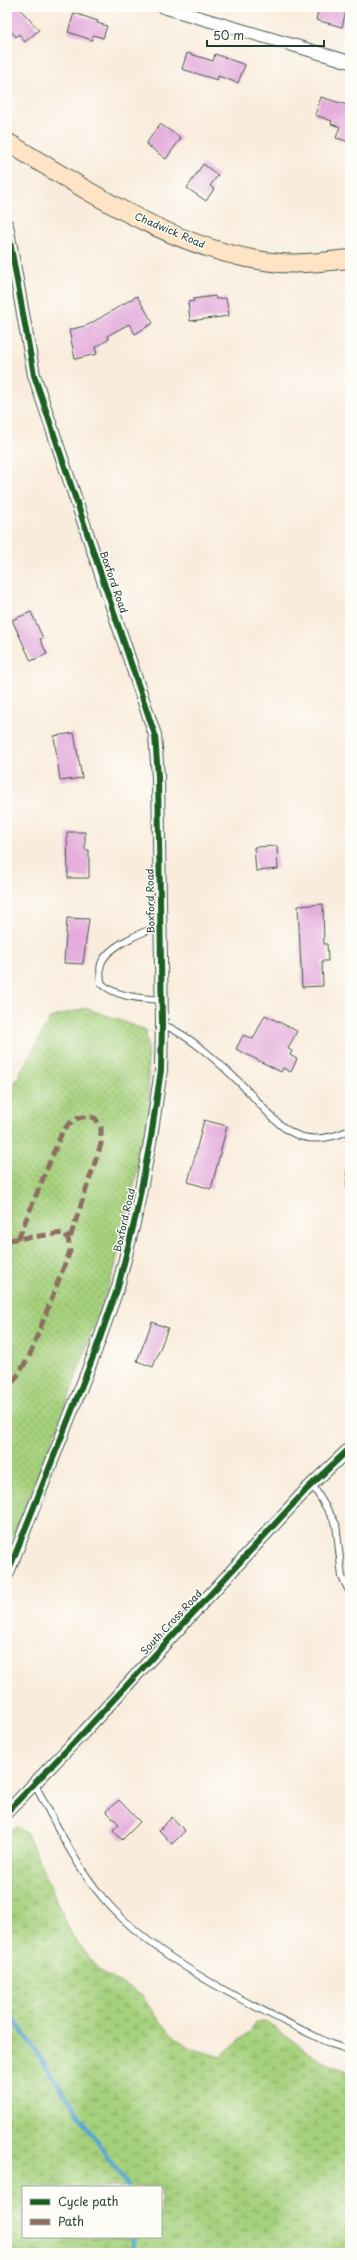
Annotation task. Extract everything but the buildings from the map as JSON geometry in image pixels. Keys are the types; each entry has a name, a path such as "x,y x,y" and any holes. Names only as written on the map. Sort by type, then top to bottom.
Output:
{"street":[{"path":"163,7 350,62"},
{"name":"Chadwick Road","path":"7,142 118,208 151,224 198,243 244,258 281,263 299,264 350,259"},
{"name":"Boxford Road","path":"7,225 34,375 155,735 158,777 162,1000 161,1070 151,1137 136,1215 118,1287 95,1352 7,1575"},
{"name":"South Cross Road","path":"7,1812 84,1732 312,1484 350,1448"}],"lane":[{"path":"161,926 146,930 124,941 104,958 100,970 101,983 108,989 122,995 162,1000"},
{"path":"162,1024 181,1032 238,1080 284,1129 298,1135 319,1139 333,1138 350,1130"},
{"path":"350,1172 350,1186"},
{"path":"312,1484 336,1524 342,1577 350,1593"},
{"path":"34,1783 79,1866 103,1898 132,1928 219,1987 331,2044 350,2050"}],"green space":[{"path":"86,1008 146,1030 150,1116 114,1270 61,1419 7,1549 7,1097 50,1018"},
{"path":"18,1827 27,1834 72,1936 100,1971 141,1995 166,2029 188,2047 220,2057 250,2031 256,2022 265,2021 319,2060 350,2072 350,2253 7,2253 7,1831"}],"waterway":[{"path":"7,2009 127,2186"},
{"path":"133,2238 134,2253"}],"marked path":[{"path":"18,1239 63,1130 70,1123 80,1117 95,1118 101,1127 101,1144 69,1241"},
{"path":"7,1240 63,1233 68,1238 70,1251 29,1357 7,1392"}],"cycle path":[{"path":"7,225 34,375 155,735 158,777 162,1024 161,1070 151,1137 136,1215 118,1287 95,1352 7,1575"},
{"path":"7,1812 84,1732 307,1489 350,1448"}]}
